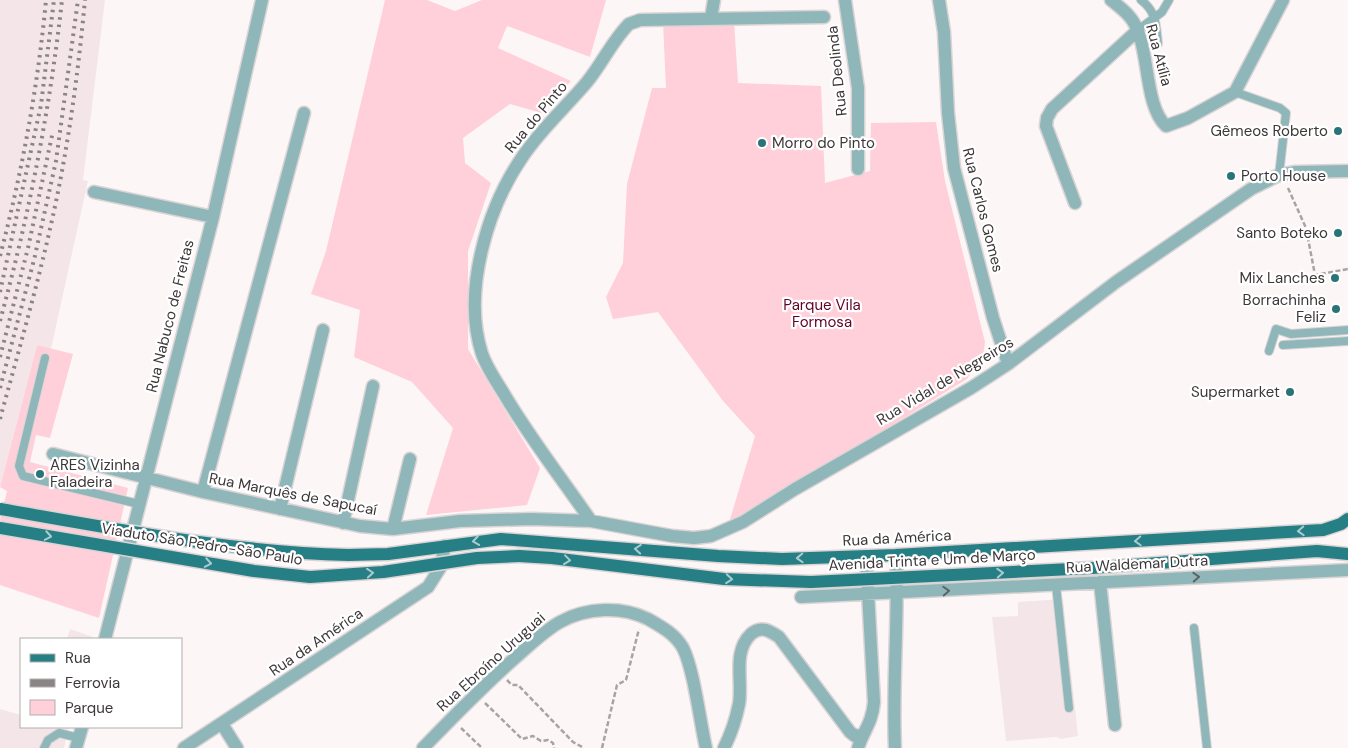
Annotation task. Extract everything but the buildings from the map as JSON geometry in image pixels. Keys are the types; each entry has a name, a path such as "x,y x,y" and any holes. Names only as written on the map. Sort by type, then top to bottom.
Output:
{"main road":[{"name":"Viaduto São Pedro-São Paulo","path":"0,509 120,529 273,550 348,555"},
{"name":"Rua da América","path":"348,555 388,554 501,539 718,556 782,559 896,555 1323,530 1342,524 1348,519"},
{"name":"Viaduto São Pedro-São Paulo","path":"0,528 254,571 310,577 384,572 477,558 519,556"},
{"name":"Avenida Trinta e Um de Março","path":"519,556 552,558 724,579 811,582 1092,568 1317,551 1348,554"}],"street":[{"name":"Rua Nabuco de Freitas","path":"105,638 212,217 262,0"},
{"path":"711,18 714,0"},
{"name":"Rua Deolinda","path":"845,0 858,96 858,169"},
{"name":"Rua Carlos Gomes","path":"939,0 944,32 948,113 954,168 993,318 1008,364"},
{"name":"Rua Atília","path":"1111,0 1129,16 1138,30 1150,89 1159,116 1166,126 1188,118 1235,92"},
{"path":"1235,92 1283,0"},
{"name":"Rua do Pinto","path":"591,521 515,413 482,354 477,329 476,293 489,222 498,198 522,157 589,79 630,24 640,20 824,17"},
{"path":"1075,203 1046,126 1046,118 1052,109 1138,30"},
{"path":"203,492 304,113"},
{"name":"Rua Vidal de Negreiros","path":"591,521 694,538 728,530 1008,364 1124,277 1240,196 1279,176 1306,170 1348,171"},
{"path":"94,192 212,217"},
{"path":"280,509 323,330"},
{"path":"343,523 372,386"},
{"name":"Rua Marquês de Sapucaí","path":"53,454 203,492 343,523 392,529 451,521 499,519 591,521"},
{"path":"392,529 410,459"},
{"name":"Rua da América","path":"184,748 428,587 440,568 445,546"},
{"path":"895,748 893,706 898,594 896,555"},
{"path":"858,748 862,735 871,724 874,702 866,556"},
{"name":"Rua Waldemar Dutra","path":"801,597 869,596 1348,570"},
{"path":"1100,582 1115,725"},
{"name":"Rua Ebroíno Uruguai","path":"423,748 499,672 541,635 562,621 595,611 619,609 643,616 669,631 684,649 706,748"},
{"path":"724,748 730,736 739,702 740,660 744,641 754,632 763,629 770,630 779,637 850,732 855,736 862,735"},
{"path":"222,724 237,748"}],"lane":[{"path":"1141,0 1150,8 1155,17 1158,44"},
{"path":"1138,30 1155,17 1169,0"},
{"path":"1235,92 1280,108 1286,113 1279,176"},
{"path":"1269,351 1276,328 1291,334 1348,330"},
{"path":"1284,345 1348,341"},
{"path":"45,358 19,466 20,473 23,476 139,504"},
{"path":"1056,585 1069,708"},
{"path":"1194,628 1207,748"},
{"path":"44,748 48,740 59,733 79,738"}],"path":[{"path":"1279,189 1288,187 1306,228 1315,275 1348,269"},
{"path":"602,748 618,686 627,677 640,625"},
{"path":"499,672 512,685 518,685 573,742 584,748"},
{"path":"477,694 522,739 532,736 540,741 548,740 553,743 554,748"},
{"path":"456,723 482,748"}],"shaded area":[{"path":"0,0 105,0 83,180 88,181 51,349 37,345 0,487"},
{"path":"1063,599 1078,736 1061,739 1056,737 1006,741 992,617 1018,616 1018,602"},
{"path":"70,629 93,637 93,638 67,638"},
{"path":"0,709 20,715 20,728 69,728 64,748 0,748"}],"green space":[{"path":"385,0 427,0 455,11 482,0 606,0 590,57 507,26 498,48 571,81 541,113 510,104 463,138 465,163 491,183 468,251 468,349 540,468 527,505 426,515 453,428 412,382 354,357 360,310 311,294 326,251"},
{"name":"Parque Vila Formosa","path":"734,21 738,83 821,86 825,183 870,171 871,123 936,122 945,181 985,342 983,356 967,379 728,526 755,436 723,401 658,312 613,319 606,297 623,263 627,184 652,88 666,88 663,22"},
{"name":"ARES Vizinha Faladeira","path":"37,345 73,354 50,438 36,435 30,462 128,488 99,618 0,585 0,520 7,491 0,487"}],"railway":[{"path":"0,256 28,129 39,64 46,0"},
{"path":"0,292 41,105 54,0"},
{"path":"0,321 29,202 45,122 62,0"},
{"path":"0,388 34,260 56,161 78,0"},
{"path":"0,419 36,287 59,187 74,97 85,0"},
{"path":"0,357 28,248 53,131"}],"place":[{"name":"Gêmeos Roberto","path":"1338,131"},
{"name":"Morro do Pinto","path":"762,143"},
{"name":"Porto House","path":"1231,176"},
{"name":"Santo Boteko","path":"1338,233"},
{"name":"Mix Lanches","path":"1335,278"},
{"name":"Borrachinha Feliz","path":"1336,309"},
{"name":"Supermarket","path":"1290,392"},
{"name":"ARES Vizinha Faladeira","path":"40,474"}]}
